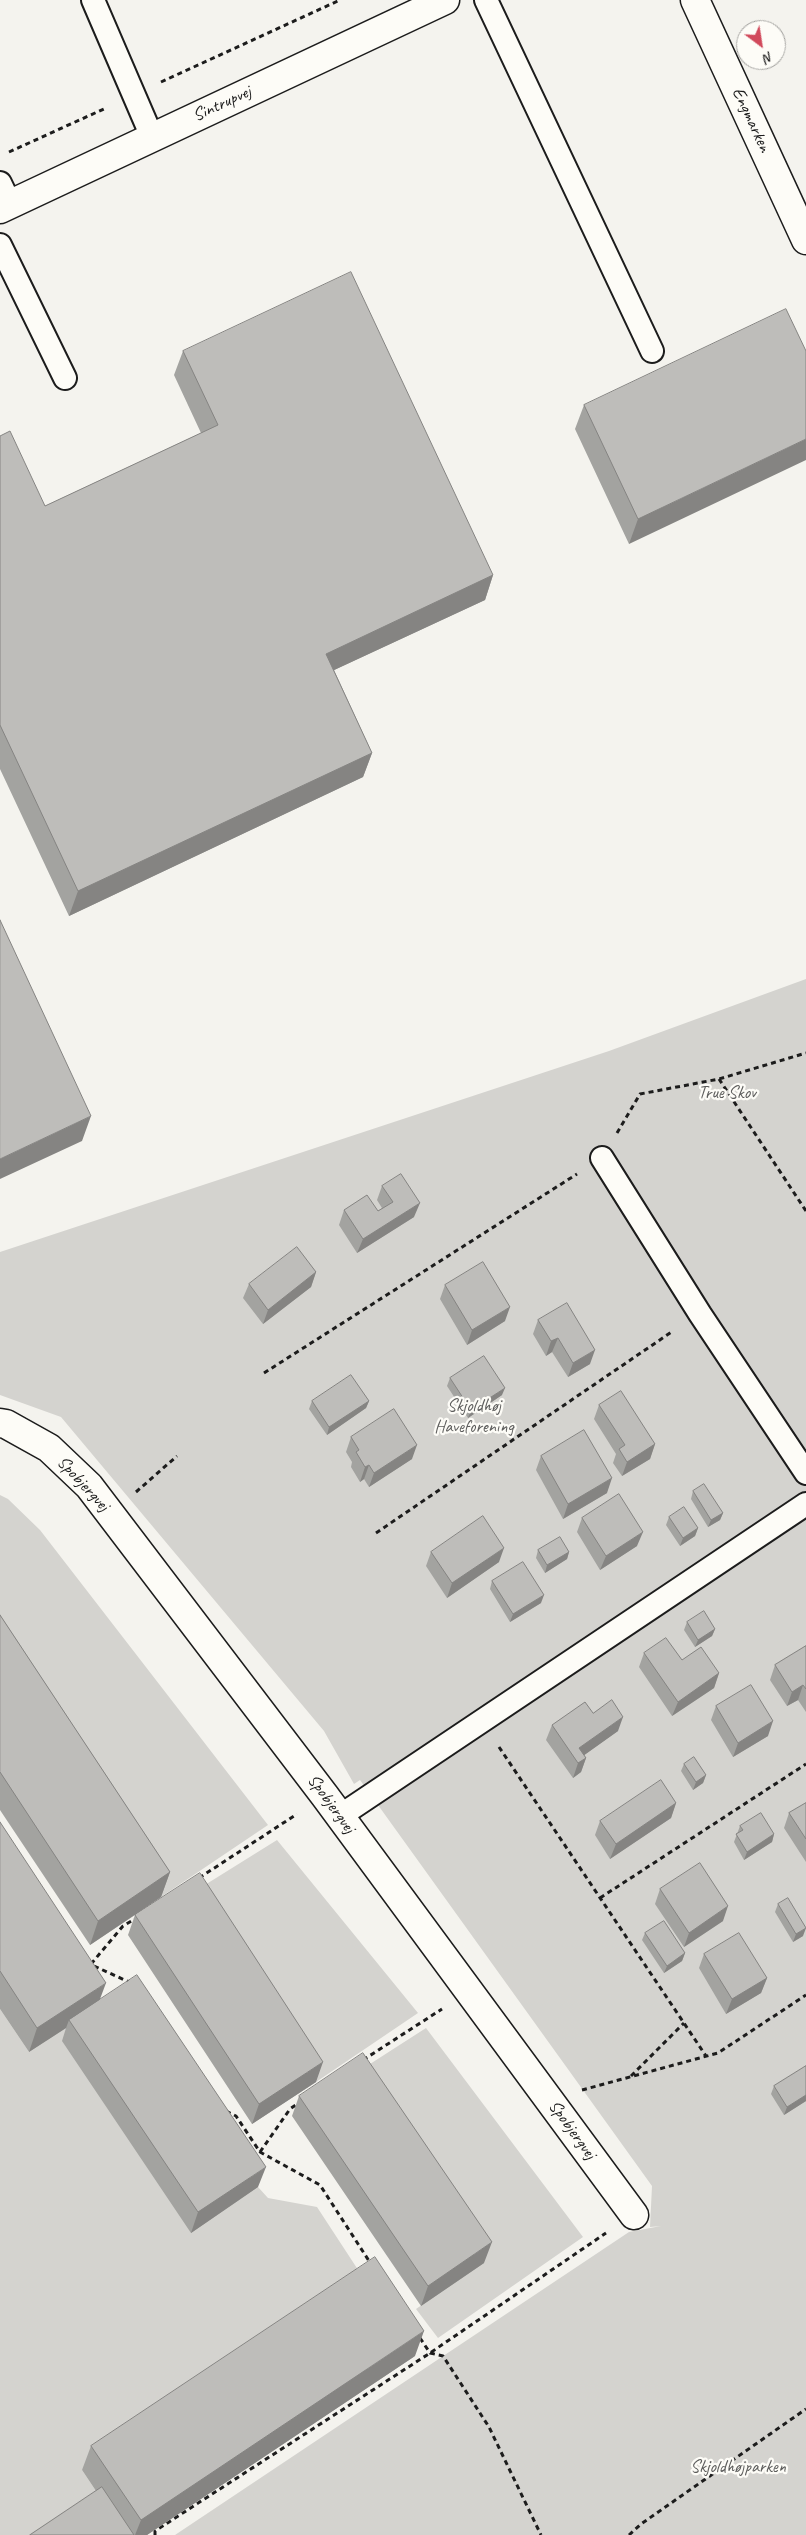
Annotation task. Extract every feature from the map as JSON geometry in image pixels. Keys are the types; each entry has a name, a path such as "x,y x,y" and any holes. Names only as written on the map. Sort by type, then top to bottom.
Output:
{"street":[{"name":"Engmarken","path":"695,0 806,240"},
{"name":"Sintrupvej","path":"3,199 152,138 427,4"},
{"name":"Spobjergvej","path":"0,1423 6,1424 49,1448 90,1486 333,1806 634,2215"}],"lane":[{"path":"93,0 152,138"},
{"path":"486,0 652,351"},
{"path":"0,245 66,378"},
{"path":"602,1158 700,1314 806,1472"},
{"path":"333,1806 481,1722 806,1504"}],"path":[{"path":"0,157 340,0"},
{"path":"264,1373 602,1158 640,1094 719,1079 806,1053"},
{"path":"719,1079 806,1211"},
{"path":"376,1532 700,1314"},
{"path":"111,1514 177,1456"},
{"path":"481,1722 706,2056"},
{"path":"600,1898 806,1764"},
{"path":"194,1881 333,1806"},
{"path":"91,1965 123,1926 138,1917"},
{"path":"86,1958 91,1965 136,1985"},
{"path":"359,2063 470,1991"},
{"path":"552,2104 568,2093 718,2053 806,1995"},
{"path":"630,2076 684,2023"},
{"path":"260,2152 290,2108 304,2099"},
{"path":"223,2109 236,2116 260,2152 320,2185 372,2265"},
{"path":"155,2535 155,2531 430,2353 634,2215"},
{"path":"419,2337 430,2353 442,2356 489,2428 542,2535"},
{"path":"629,2535 641,2524 806,2409"}],"green space":[{"name":"Skjoldhøj Haveforening","path":"806,979 806,2535 175,2535 629,2232 661,2226 650,2227 652,2186 360,1780 354,1784 324,1731 61,1417 0,1395 0,1252 609,1051"},
{"path":"0,1495 8,1499 40,1530 268,1825 161,1897 0,1653"},
{"path":"277,1840 418,2013 316,2082 192,1893"},
{"path":"97,2007 191,2232 258,2187 268,2198 317,2207 366,2282 82,2470 104,2503 58,2535 0,2535 0,2009 29,2052"},
{"path":"426,2028 583,2237 438,2338 416,2309 484,2262 356,2073"}],"building":[{"path":"351,272 493,575 326,654 372,753 78,891 0,725 0,436 10,431 45,506 218,425 183,351"},
{"path":"786,309 806,351 806,439 638,519 584,405"},
{"path":"0,920 91,1116 0,1159"},
{"path":"401,1174 420,1203 363,1239 344,1210 367,1195 378,1211 393,1202 382,1186"},
{"path":"297,1247 316,1272 268,1310 249,1284"},
{"path":"483,1262 510,1307 472,1330 445,1285"},
{"path":"567,1303 595,1350 573,1363 558,1338 551,1341 538,1320"},
{"path":"484,1356 505,1388 471,1410 450,1378"},
{"path":"351,1375 369,1401 329,1427 312,1401"},
{"path":"621,1391 655,1444 627,1462 619,1449 625,1445 599,1405"},
{"path":"394,1409 417,1445 374,1473 369,1465 365,1467 356,1452 359,1450 351,1437"},
{"path":"584,1430 612,1478 568,1504 541,1456"},
{"path":"704,1484 723,1513 711,1520 693,1491"},
{"path":"619,1494 643,1532 606,1556 582,1518"},
{"path":"684,1507 698,1528 683,1538 669,1517"},
{"path":"483,1516 504,1548 452,1583 431,1552"},
{"path":"560,1537 569,1552 547,1565 538,1550"},
{"path":"523,1562 544,1595 513,1614 492,1581"},
{"path":"704,1611 715,1629 698,1640 687,1622"},
{"path":"0,1615 170,1872 98,1921 0,1772"},
{"path":"666,1638 682,1660 701,1647 719,1673 678,1702 644,1653"},
{"path":"806,1646 806,1689 803,1685 792,1692 775,1665"},
{"path":"751,1685 773,1721 738,1743 716,1706"},
{"path":"612,1700 623,1717 579,1748 586,1758 578,1763 552,1725 585,1702 593,1713"},
{"path":"694,1757 706,1775 696,1782 684,1764"},
{"path":"661,1780 676,1803 616,1844 600,1821"},
{"path":"806,1803 806,1839 789,1813"},
{"path":"761,1813 774,1834 747,1852 736,1834 743,1830 740,1826"},
{"path":"0,1822 106,1983 37,2028 0,1971"},
{"path":"700,1863 728,1906 689,1933 660,1889"},
{"path":"200,1873 323,2062 259,2104 135,1915"},
{"path":"788,1898 806,1928 796,1934 778,1904"},
{"path":"664,1921 685,1953 667,1966 645,1933"},
{"path":"739,1933 767,1978 732,1999 704,1954"},
{"path":"137,1975 266,2167 198,2212 69,2020"},
{"path":"363,2053 492,2242 428,2286 299,2096"},
{"path":"806,2066 806,2095 787,2107 774,2086"},
{"path":"375,2257 424,2331 141,2520 91,2446"},
{"path":"102,2487 134,2535 30,2535"}],"park label":[{"name":"True Skov","path":"727,1093"},
{"name":"Skjoldhøjparken","path":"738,2467"}]}
